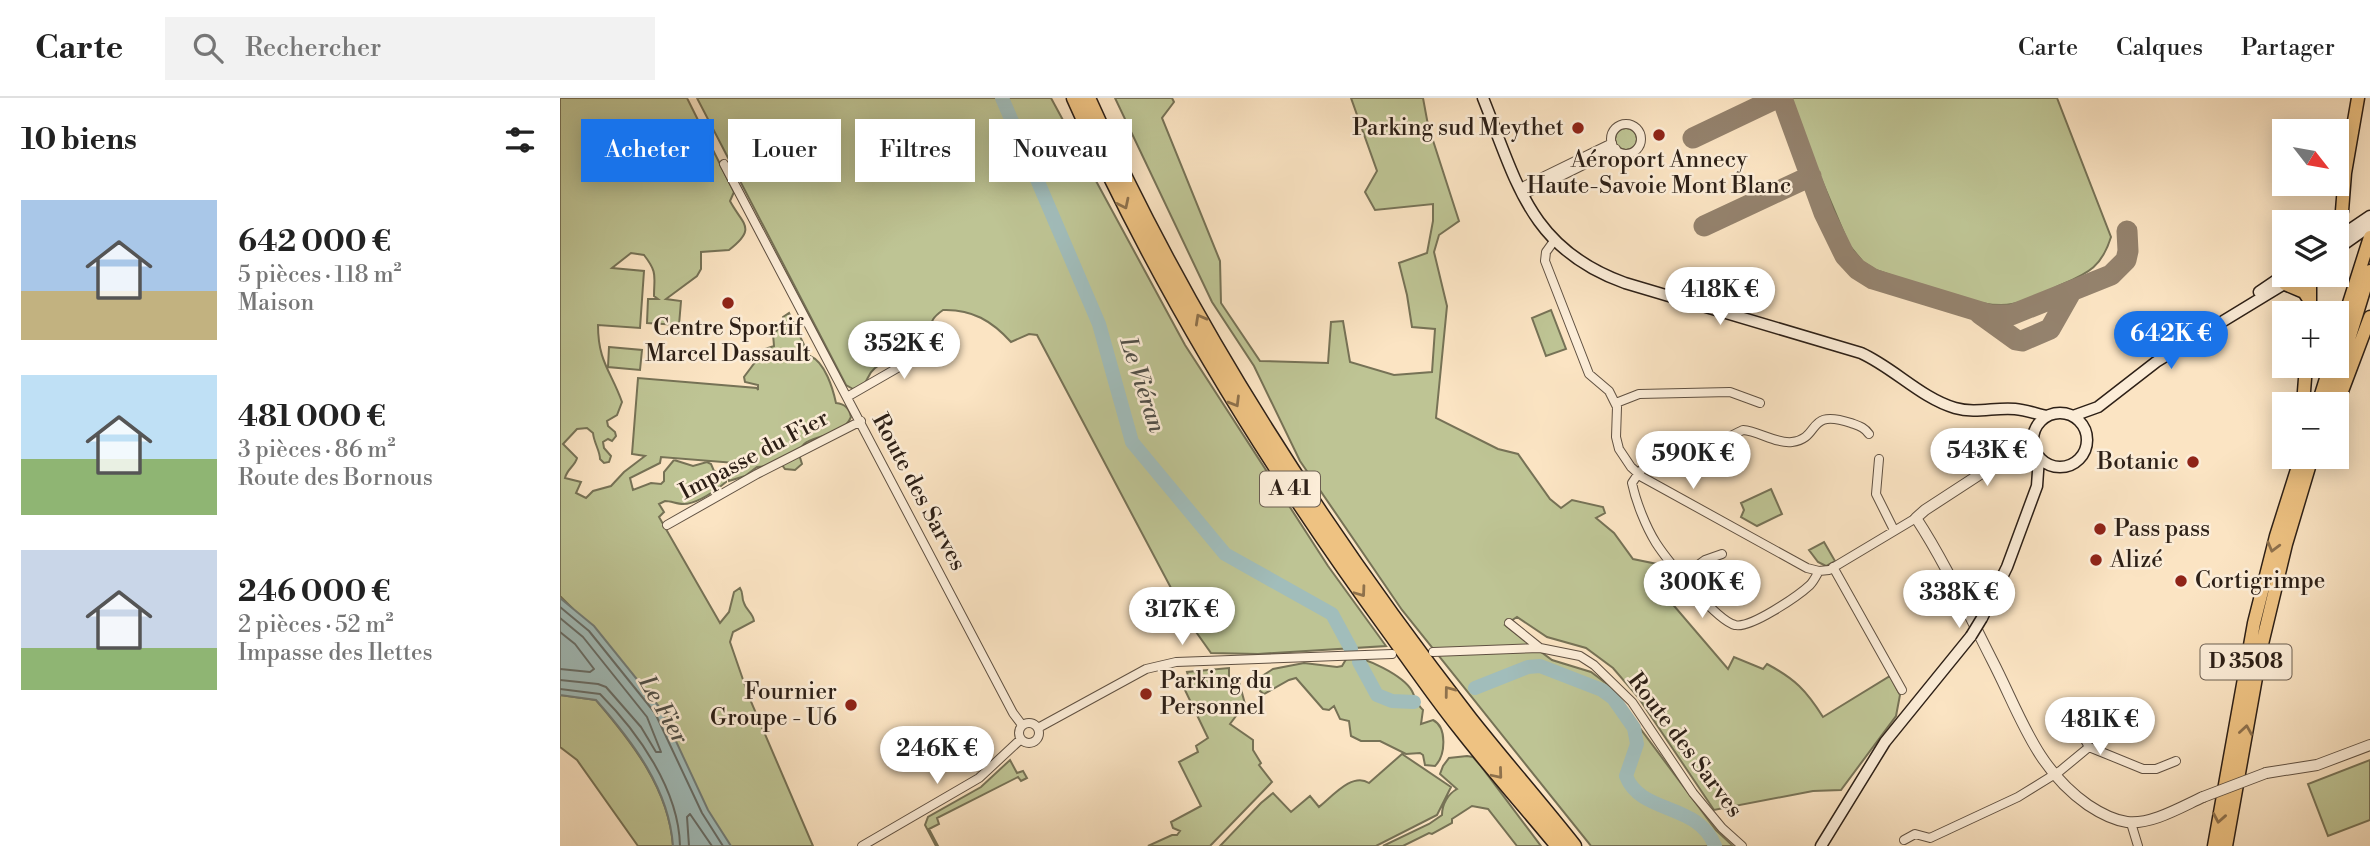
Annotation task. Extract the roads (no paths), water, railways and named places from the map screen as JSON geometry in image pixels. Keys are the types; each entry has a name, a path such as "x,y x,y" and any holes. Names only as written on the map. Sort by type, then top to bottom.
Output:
{"highway":[{"name":"A 41","path":"1074,98 1140,236 1193,333 1264,450 1322,539 1460,728 1558,846"},
{"name":"A 41","path":"1088,98 1144,216 1204,327 1275,445 1332,531 1462,708 1574,846"},
{"path":"2342,210 2345,173 2358,98"},
{"path":"2347,301 2364,235"},
{"path":"2333,392 2370,271"},
{"path":"2342,392 2370,317"},
{"name":"D 3508","path":"2214,846 2252,633 2295,469"},
{"name":"D 3508","path":"2226,846 2254,683 2286,544 2308,469"},
{"path":"2286,544 2314,469"}],"main road":[{"path":"1483,98 1537,221 1578,260 1611,277 1861,353 1887,366 1945,404 1976,411 2022,410 2047,416 2064,413 2073,416 2085,430"},
{"path":"2349,230 2367,221"},
{"path":"2364,235 2367,221"},
{"path":"2073,416 2098,407 2134,378 2273,287"},
{"path":"2037,486 2060,468 2073,464 2082,455 2086,447 2085,430 2098,407"},
{"path":"2022,410 2034,430 2033,444 2039,457 2052,467 2060,468"},
{"path":"2034,430 2047,416"},
{"path":"1821,846 1885,742 1982,618 2007,567 2037,486 2039,457"}],"street":[{"path":"1522,192 1614,146"},
{"name":"Route des Sarves","path":"724,164 1022,725"},
{"path":"1554,240 1545,255 1550,273 1590,374 1609,391 1616,403 1616,437 1625,459 1638,474 1807,568 1819,571 1833,567 1916,518 1924,510 2014,452 2033,444"},
{"path":"847,397 946,340"},
{"path":"1616,403 1639,394 1731,392 1760,402"},
{"path":"1819,571 1810,584 1786,602 1742,626 1734,625 1719,616 1654,540 1632,485 1648,463 1657,458 1696,456 1743,430 1791,442 1804,437 1820,421 1832,418 1864,428 1870,434"},
{"name":"Impasse du Fier","path":"667,525 757,474 861,421"},
{"path":"1879,459 1876,494 1894,530"},
{"path":"1916,518 1994,663 2033,745 2054,775 2093,808 2118,820 2131,822 2159,816 2266,773 2300,768 2314,760 2370,742"},
{"path":"1683,576 1705,560 1722,554"},
{"path":"1833,567 1902,690"},
{"path":"1509,623 1540,648"},
{"name":"Route des Sarves","path":"1433,652 1540,648 1580,656 1610,679 1632,702 1693,793 1722,828 1742,846"},
{"path":"1038,728 1146,669 1177,662 1392,654"},
{"path":"2095,705 2087,709 2078,730 2089,747 2143,768 2156,769 2176,761"},
{"path":"1030,723 1038,728 1038,737 1034,742 1027,743 1021,739 1018,731 1022,725 1030,723"},
{"path":"862,846 979,778 1021,739"},
{"path":"1904,840 1915,834 1930,838 2018,797 2054,775 2089,747"},
{"path":"2131,822 2138,846"}],"water":[{"name":"Le Fier","path":"560,598 594,626 661,709 708,810 731,846 673,846 670,825 657,786 636,750 596,700 560,695"}],"waterway":[{"name":"Le Viéran","path":"1002,98 1099,324 1132,442 1225,554 1332,614 1351,649"},
{"name":"Le Viéran","path":"1359,662 1377,695 1392,701 1414,702"},
{"name":"Le Viéran","path":"1475,688 1528,667 1540,666 1602,690 1613,698 1634,728 1637,744 1626,776 1633,788 1656,804 1696,822 1707,832 1715,846"}],"place":[{"name":"Parking sud Meythet","path":"1578,128"},
{"name":"Aéroport Annecy Haute-Savoie Mont Blanc","path":"1659,135"},
{"name":"Centre Sportif Marcel Dassault","path":"728,303"},
{"name":"Botanic","path":"2193,462"},
{"name":"Pass pass","path":"2100,529"},
{"name":"Alizé","path":"2096,560"},
{"name":"Cortigrimpe","path":"2181,581"},
{"name":"Parking du Personnel","path":"1146,694"},
{"name":"Fournier Groupe - U6","path":"851,705"}]}
